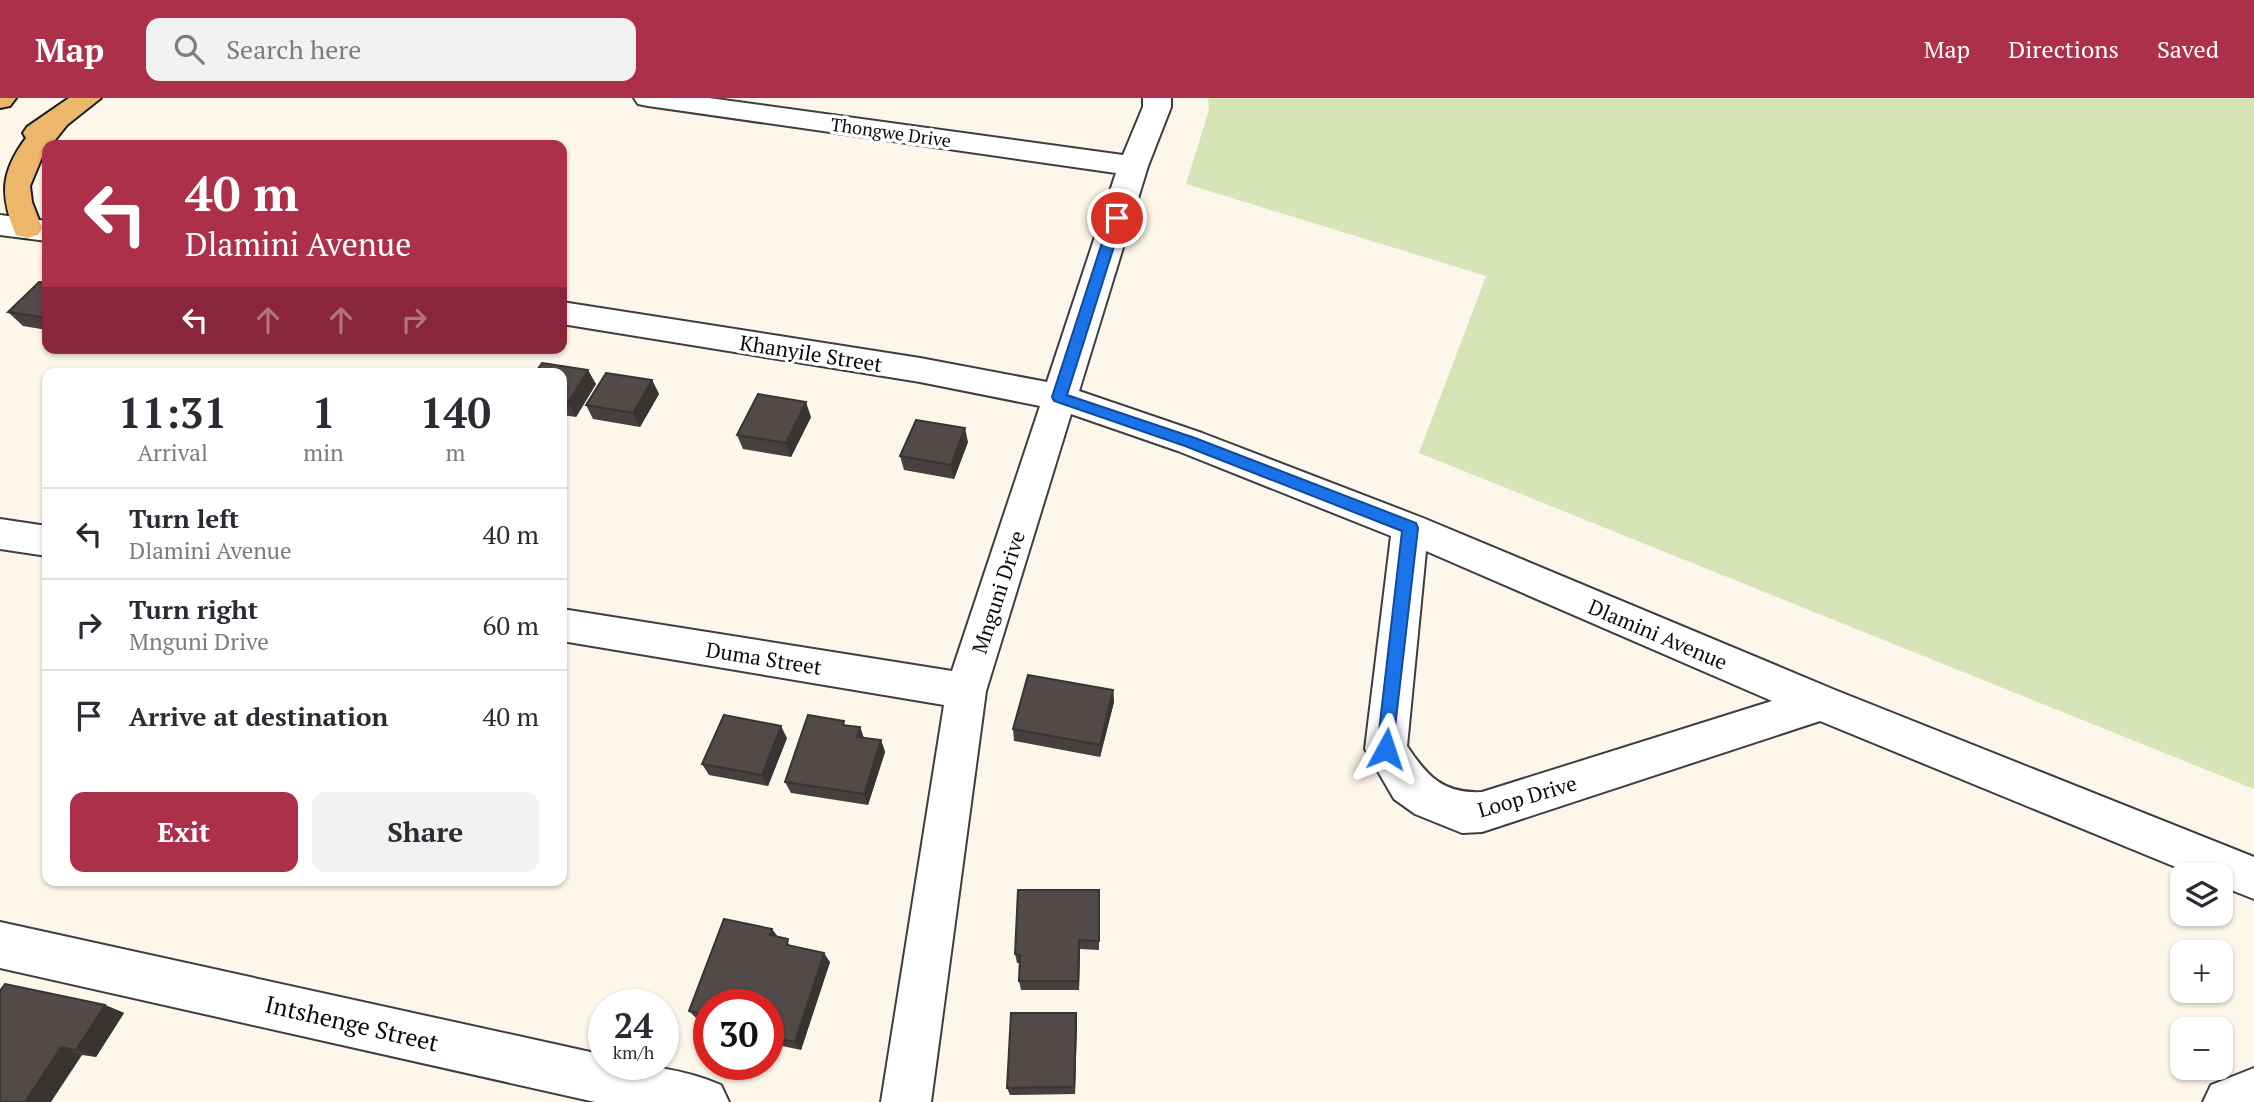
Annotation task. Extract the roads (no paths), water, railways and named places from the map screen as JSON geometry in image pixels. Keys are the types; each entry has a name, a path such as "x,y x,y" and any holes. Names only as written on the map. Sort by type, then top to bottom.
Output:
{"main road":[{"path":"0,157 87,98"},
{"path":"25,228 15,186 31,152 57,119"}],"street":[{"name":"Thongwe Drive","path":"648,98 1133,166"},
{"name":"Mnguni Drive","path":"906,1102 967,691 1133,166 1157,107 1157,98"},
{"name":"Khanyile Street","path":"567,314 920,370 1059,397"},
{"name":"Dlamini Avenue","path":"1059,397 1190,442 1410,528 1821,703 2254,878"},
{"name":"Loop Drive","path":"1410,528 1386,749 1409,785 1430,800 1462,813 1482,812 1821,703"},
{"path":"0,534 42,540"},
{"name":"Duma Street","path":"567,626 967,691"},
{"name":"Intshenge Street","path":"0,945 704,1102"},
{"path":"2228,1102 2254,1092"}]}
